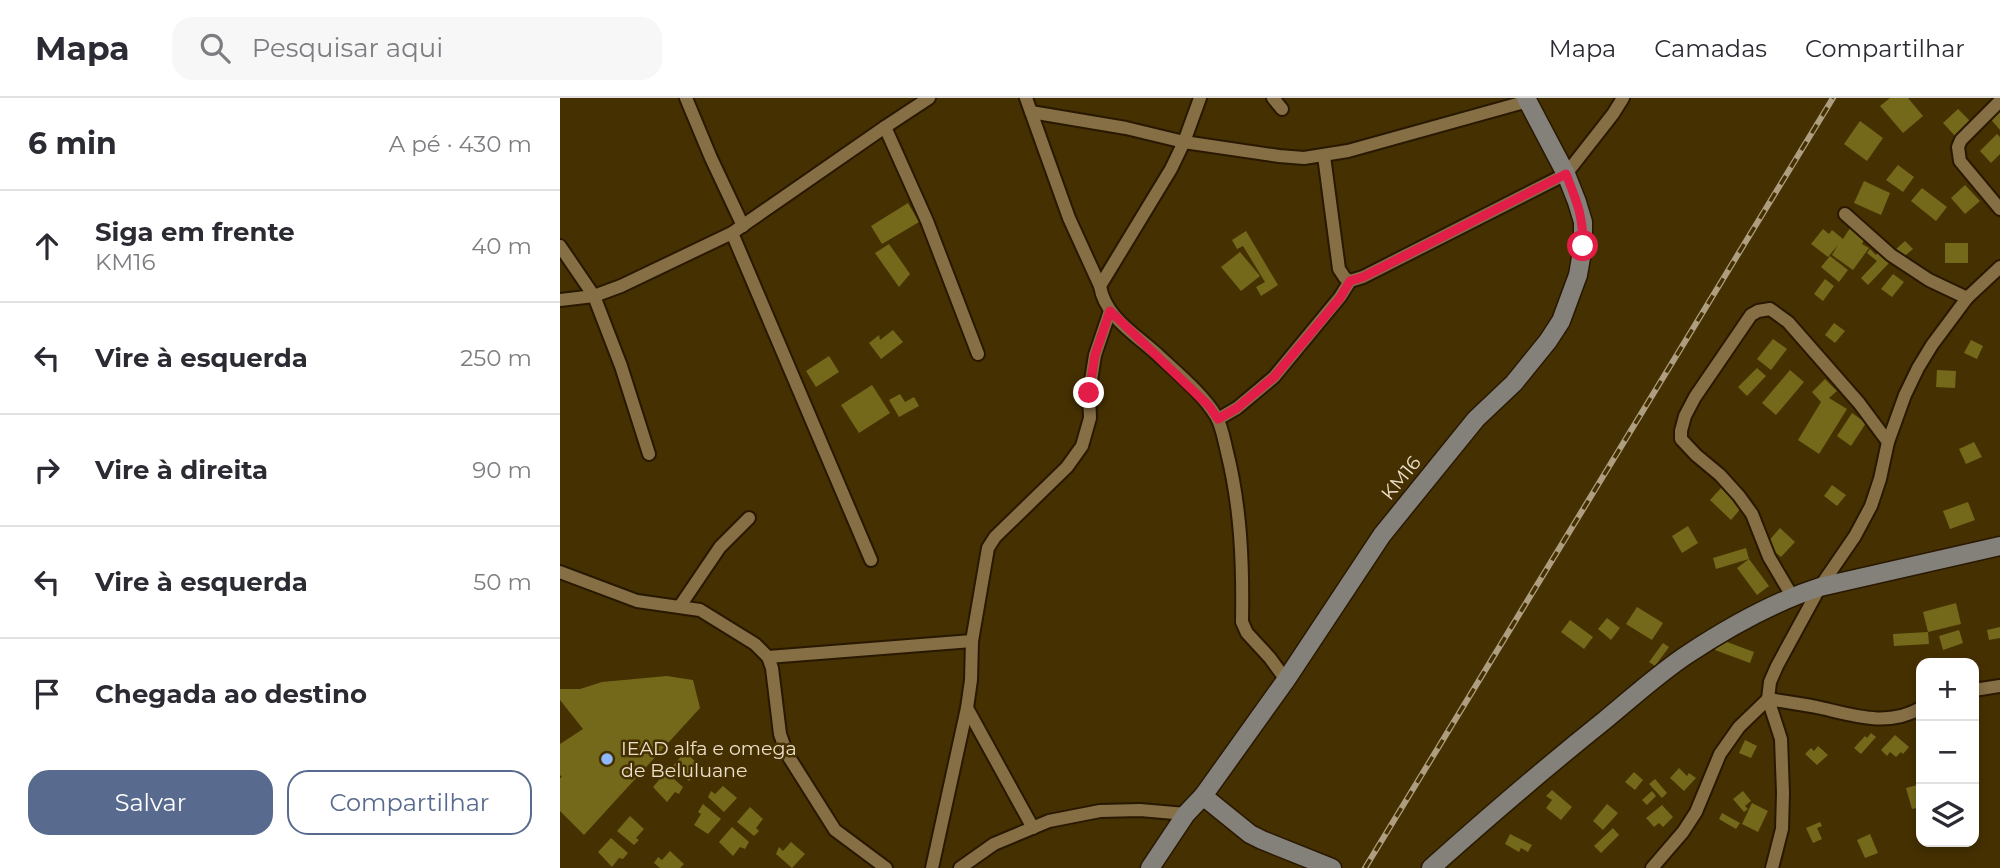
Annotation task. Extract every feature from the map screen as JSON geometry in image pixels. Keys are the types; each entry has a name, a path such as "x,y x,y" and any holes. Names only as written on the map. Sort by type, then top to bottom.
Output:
{"street":[{"path":"686,98 871,560"},
{"path":"560,300 594,296 649,274 738,229 929,98"},
{"path":"1026,98 1069,218 1110,311 1202,399 1218,419 1233,476 1241,528 1242,622 1247,633 1286,680"},
{"path":"1100,286 1171,169 1200,98"},
{"path":"1273,98 1282,109"},
{"path":"1218,419 1237,408 1274,377 1340,298 1350,281 1363,277 1566,174 1623,98"},
{"path":"1031,112 1126,128 1184,142 1304,158 1324,156 1527,99"},
{"name":"KM16","path":"1150,868 1186,814 1286,680 1382,535 1476,419 1514,383 1561,321 1578,275 1583,246 1583,222 1566,174 1527,99"},
{"path":"2000,101 1961,140 1958,147 1960,161 2000,209"},
{"path":"885,127 927,221 978,354"},
{"path":"1324,156 1339,269 1350,281"},
{"path":"1845,214 1891,254 1929,281 1967,299"},
{"path":"560,246 594,296 621,366 649,454"},
{"path":"1772,868 1782,829 1783,793 1781,739 1768,699 1770,682 1820,587 1855,536 1871,506 1888,442 1918,368 1931,345 1967,299 2000,267"},
{"path":"1792,596 1769,557 1752,514 1720,475 1696,456 1681,439 1685,416 1695,397 1751,315 1770,309 1788,322 1844,385 1888,442"},
{"path":"932,868 967,708 972,641 988,548 995,537 1067,467 1082,446 1090,418 1089,393 1095,355 1110,311"},
{"path":"680,606 720,547 749,518"},
{"path":"1431,868 1527,783 1686,655 1741,622 1792,596 1820,587 2000,546"},
{"path":"560,572 638,601 701,610 742,635 768,657 772,668 780,734 787,754 835,830 886,868"},
{"path":"768,657 972,641"},
{"path":"1979,689 2000,686"},
{"path":"1768,699 1874,720 1902,717 1916,710"},
{"path":"1652,868 1683,832 1696,812 1720,754 1739,727 1768,699"},
{"path":"967,708 1033,828"},
{"path":"1202,796 1250,834 1332,868"},
{"path":"960,868 994,844 1049,821 1100,811 1140,810 1186,814"}],"building":[{"path":"1890,98 1908,98 1923,116 1903,133 1880,106"},
{"path":"2000,108 2000,130 1987,115"},
{"path":"1958,109 1972,123 1957,138 1943,123"},
{"path":"1860,121 1883,138 1867,161 1844,144"},
{"path":"1997,134 2000,137 2000,154 1991,163 1980,151"},
{"path":"1898,165 1914,177 1903,192 1886,180"},
{"path":"1864,181 1890,193 1881,215 1854,203"},
{"path":"1965,185 1980,201 1965,214 1951,198"},
{"path":"1922,188 1947,207 1936,221 1911,201"},
{"path":"908,203 919,222 882,244 871,226"},
{"path":"1850,228 1865,238 1862,244 1869,248 1853,270 1832,255 1838,245 1828,257 1811,244 1823,229 1829,234 1832,230 1843,239"},
{"path":"1246,231 1278,285 1261,296 1256,287 1265,282 1243,246 1237,249 1232,240"},
{"path":"1905,241 1913,249 1901,259 1894,251"},
{"path":"1945,243 1968,243 1968,263 1945,263"},
{"path":"889,244 910,274 899,287 875,253"},
{"path":"1870,249 1876,255 1879,251 1890,262 1868,285 1861,278 1877,261 1867,253"},
{"path":"1240,252 1260,276 1241,291 1221,267"},
{"path":"1830,256 1848,270 1839,282 1821,267"},
{"path":"1893,274 1904,282 1892,297 1881,289"},
{"path":"1825,279 1834,286 1823,301 1814,294"},
{"path":"1834,323 1845,331 1835,343 1825,335"},
{"path":"893,330 903,342 881,359 869,343 879,335 880,340"},
{"path":"1773,339 1787,349 1771,370 1757,359"},
{"path":"1971,340 1983,346 1977,359 1964,353"},
{"path":"829,356 839,372 816,387 806,371"},
{"path":"1757,368 1766,376 1747,396 1738,387"},
{"path":"1790,370 1804,382 1776,415 1762,403"},
{"path":"1937,370 1956,371 1955,388 1936,387"},
{"path":"1825,379 1837,391 1829,398 1847,409 1819,454 1798,440 1821,402 1812,392"},
{"path":"872,385 890,413 859,433 841,405"},
{"path":"900,394 905,402 914,397 919,406 899,417 889,400"},
{"path":"1852,413 1866,423 1851,446 1837,436"},
{"path":"1974,442 1982,457 1966,464 1959,449"},
{"path":"1832,485 1846,495 1837,506 1824,496"},
{"path":"1721,488 1742,507 1731,520 1710,500"},
{"path":"1968,502 1975,520 1950,529 1943,511"},
{"path":"1688,526 1698,543 1682,553 1672,536"},
{"path":"1780,528 1795,542 1781,557 1766,544"},
{"path":"1746,548 1749,559 1716,569 1713,558"},
{"path":"1749,559 1769,586 1757,595 1737,568"},
{"path":"1956,603 1961,624 1928,632 1923,612"},
{"path":"1637,607 1663,623 1652,640 1626,624"},
{"path":"1607,618 1620,628 1611,640 1598,629"},
{"path":"1570,620 1593,637 1584,649 1561,632"},
{"path":"2000,627 2000,638 1989,640 1987,630"},
{"path":"1959,630 1963,643 1943,650 1939,636"},
{"path":"1928,632 1929,644 1894,646 1893,634"},
{"path":"1719,639 1754,652 1750,663 1715,650"},
{"path":"1663,643 1669,647 1655,666 1649,662"},
{"name":"IEAD alfa e omega de Beluluane","path":"667,676 693,680 700,708 584,835 560,811 560,744 583,729 560,700 560,689 580,689 602,682"},
{"path":"1871,733 1876,737 1861,754 1854,748"},
{"path":"1895,735 1909,747 1896,757 1890,752 1887,756 1881,750"},
{"path":"1745,740 1757,746 1751,758 1739,753"},
{"path":"1818,746 1828,755 1817,765 1805,754 1811,748 1814,751"},
{"path":"685,752 698,764 689,781 672,767"},
{"path":"1679,768 1687,776 1689,773 1696,778 1684,791 1670,778"},
{"path":"666,772 683,787 679,794 675,792 667,802 653,787"},
{"path":"1634,772 1643,780 1635,790 1625,782"},
{"path":"1655,779 1667,793 1662,798 1649,784"},
{"path":"1916,785 1916,808 1912,809 1906,788"},
{"path":"723,786 737,798 724,812 708,797 711,791 715,794"},
{"path":"1552,790 1572,807 1561,820 1546,808 1552,800 1546,796"},
{"path":"1652,791 1656,796 1647,805 1642,800"},
{"path":"1743,791 1751,801 1745,806 1748,809 1744,812 1733,799"},
{"path":"1752,803 1768,811 1758,832 1742,824"},
{"path":"703,804 721,819 708,834 694,825 701,814 698,812"},
{"path":"1607,804 1618,813 1603,830 1593,821"},
{"path":"1662,805 1673,817 1663,827 1659,823 1654,827 1646,818"},
{"path":"750,807 763,819 754,836 737,822"},
{"path":"1722,813 1740,823 1736,829 1719,819"},
{"path":"630,816 644,829 634,845 617,831"},
{"path":"1820,822 1822,826 1817,828 1822,839 1813,843 1806,828"},
{"path":"732,827 749,842 745,849 740,847 733,856 719,842"},
{"path":"1613,828 1619,835 1601,853 1594,846"},
{"path":"1510,834 1532,845 1528,852 1521,848 1519,852 1505,844"},
{"path":"1870,834 1878,853 1865,858 1857,840"},
{"path":"611,838 628,853 623,859 619,858 612,867 598,852"},
{"path":"791,842 805,854 792,868 776,854 779,847 783,851"},
{"path":"670,851 684,864 680,868 660,868 654,863 658,857 662,860"}],"railway":[{"path":"1365,868 1833,98"}],"place":[{"name":"IEAD alfa e omega de Beluluane","path":"607,759"}],"route":[{"path":"1089,393 1095,355 1110,311 1209,406 1218,419 1248,400 1274,377 1340,298 1350,281 1363,277 1566,174 1583,222 1583,246"}]}
